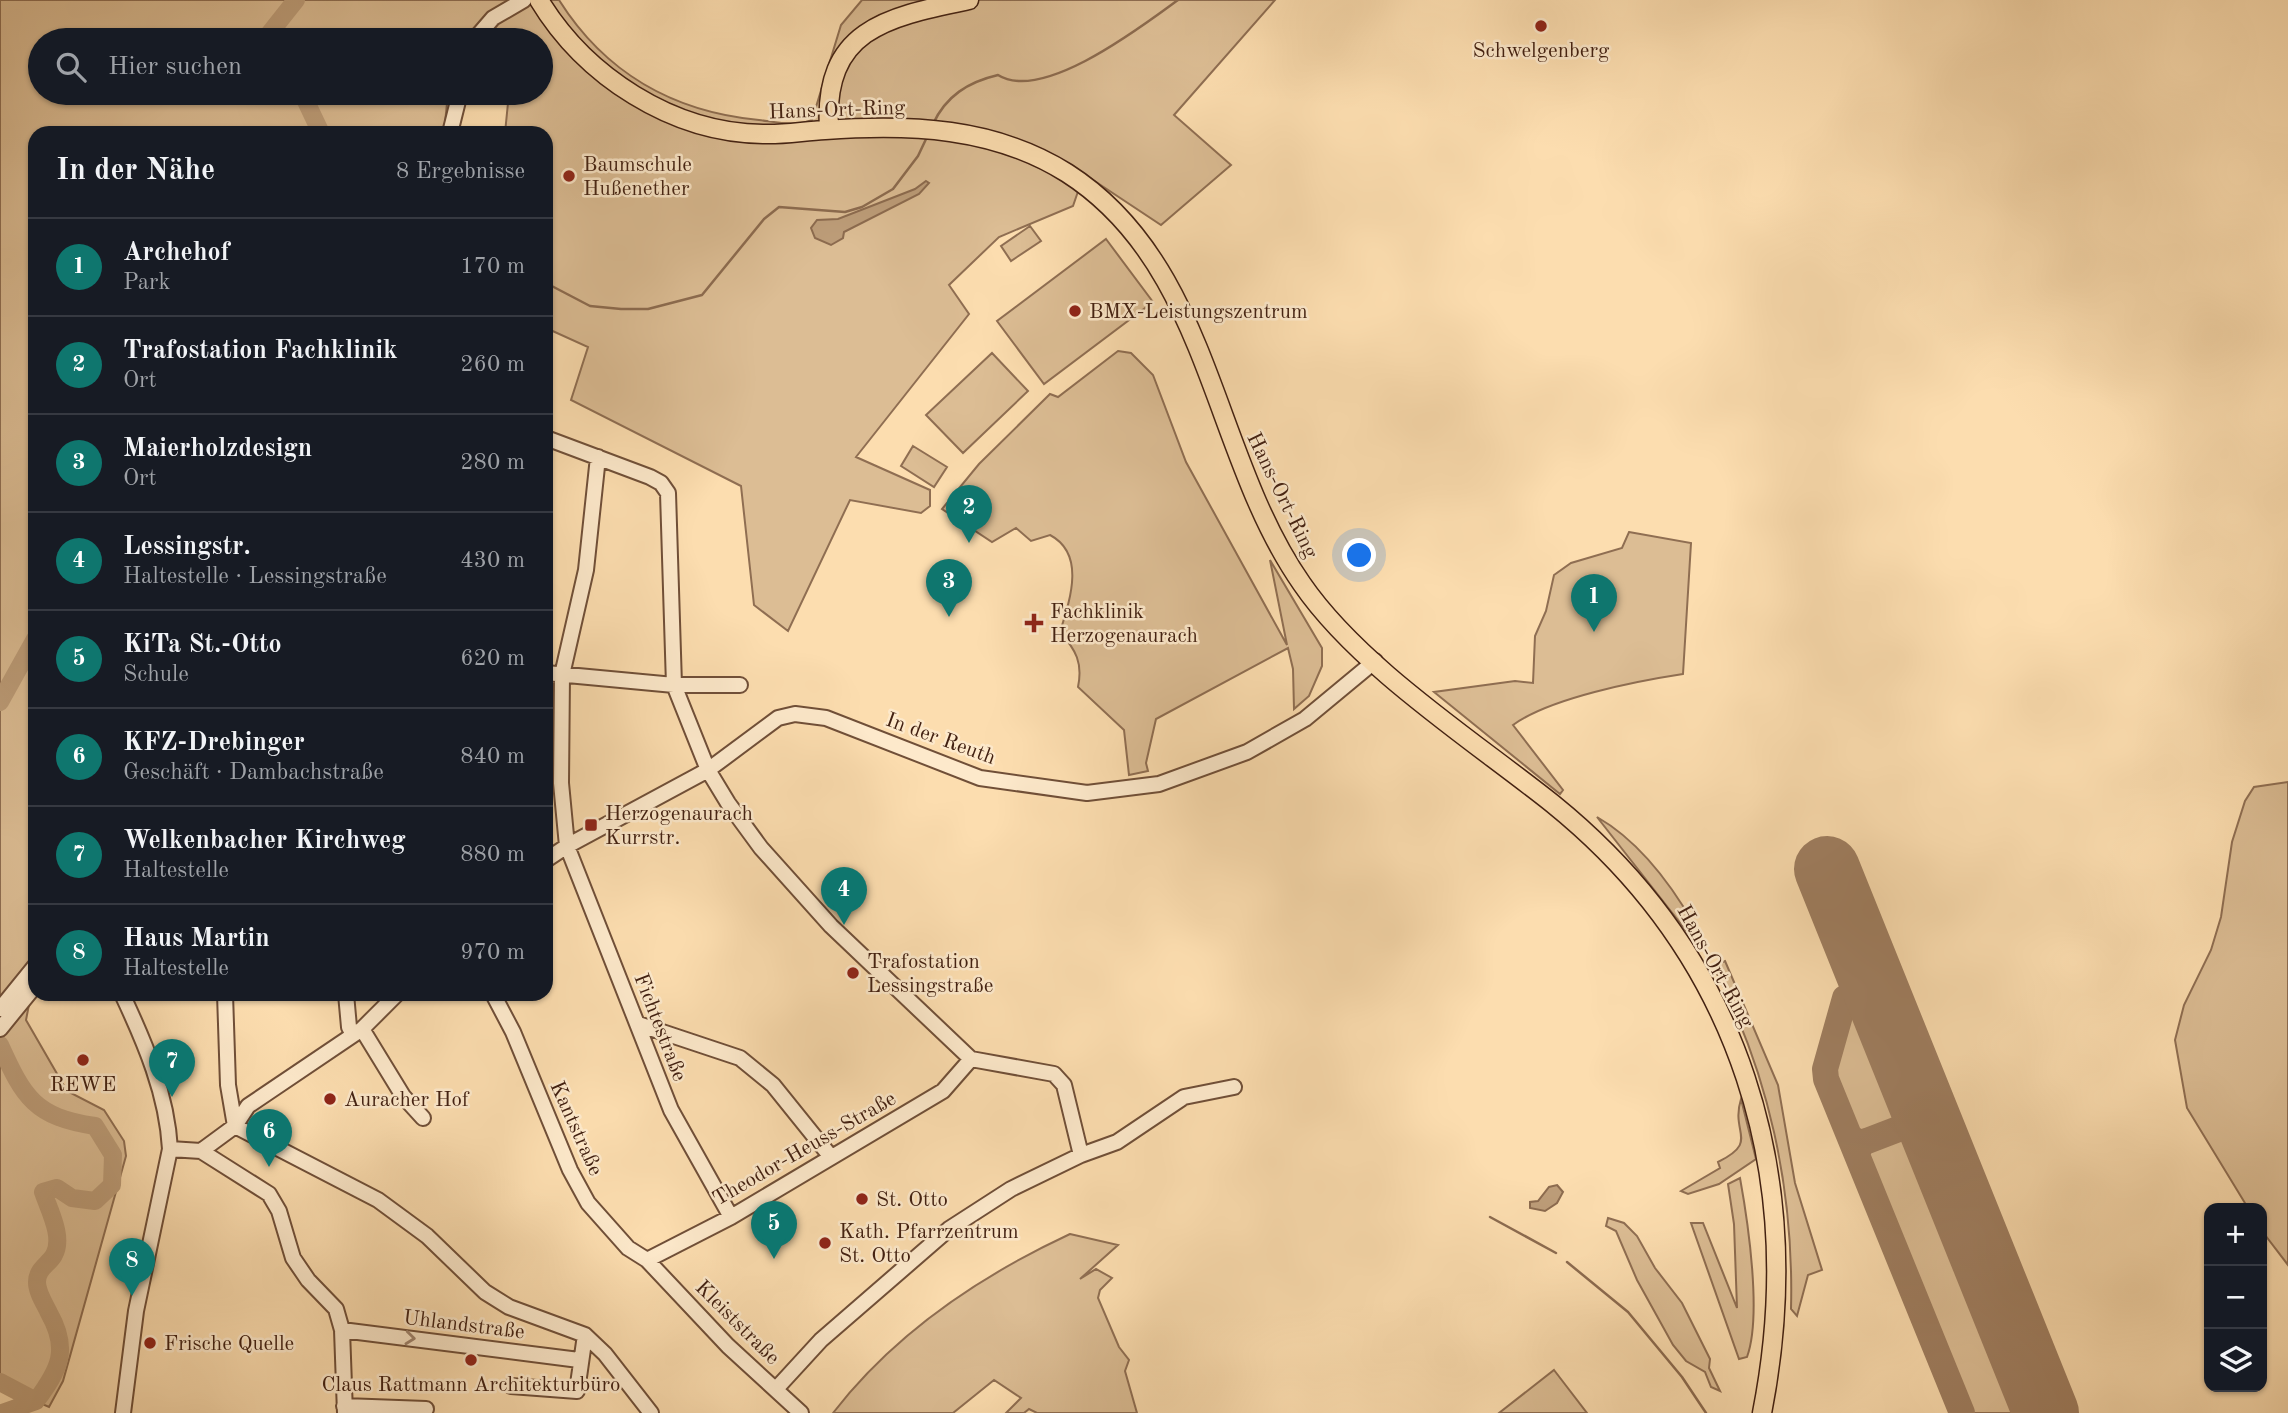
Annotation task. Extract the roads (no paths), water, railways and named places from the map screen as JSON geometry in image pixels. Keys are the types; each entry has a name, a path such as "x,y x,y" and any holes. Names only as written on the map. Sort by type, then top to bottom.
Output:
{"main road":[{"name":"Hans-Ort-Ring","path":"539,0 581,57 643,101 671,114 732,132 764,134 889,127 967,133 1007,144 1069,174 1098,195 1143,245 1169,283 1189,325 1231,441 1276,540 1302,584 1325,614 1439,716 1591,837 1632,879 1681,943 1733,1042 1757,1114 1774,1203 1778,1260 1776,1318 1762,1413"},
{"path":"829,130 830,85 838,62 851,44 886,20 969,0"}],"street":[{"path":"484,28 493,18 524,0"},
{"path":"452,126 457,105"},
{"path":"553,441 661,482 668,493 674,685 708,770 743,825 790,883 896,991 971,1059 1054,1074 1063,1085 1081,1155"},
{"name":"Fichtestraße","path":"598,457 586,570 562,675 561,783 567,846 671,1110 731,1217"},
{"name":"In der Reuth","path":"708,770 778,718 795,714 826,718 980,778 1087,793 1159,783 1247,752 1305,719 1375,661"},
{"path":"553,674 674,685 740,685"},
{"path":"553,855 708,770"},
{"path":"0,1009 26,989"},
{"path":"0,1030 26,989"},
{"path":"124,1413 136,1311 170,1149 167,1123 155,1077 125,1001"},
{"path":"225,1001 228,1085 235,1126"},
{"path":"347,1001 349,1027 358,1032 403,1096 423,1118"},
{"path":"201,1151 235,1126 248,1106 358,1032 390,1001"},
{"name":"Kantstraße","path":"496,1001 570,1170 588,1203 628,1248 647,1260"},
{"path":"638,1024 740,1058 773,1085 831,1157"},
{"name":"Theodor-Heuss-Straße","path":"647,1260 731,1217 943,1091 971,1059"},
{"path":"776,1389 821,1340 949,1229 1011,1189 1081,1155 1117,1142 1184,1097 1234,1087"},
{"path":"235,1126 377,1200 427,1236 485,1292 509,1307 585,1335 605,1354 651,1413"},
{"path":"170,1149 201,1151 269,1194 279,1211 293,1258 308,1280 336,1310 342,1330 344,1410 426,1409"},
{"name":"Kleiststraße","path":"647,1260 728,1346 800,1413"},
{"name":"Uhlandstraße","path":"342,1330 579,1360"},
{"path":"511,1386 577,1391 579,1360 585,1335"}],"waterway":[{"path":"274,28 296,0"},
{"path":"933,124 951,98 968,86 998,75 1017,81 1039,79 1065,71 1116,43 1178,0"},
{"path":"308,105 318,126"},
{"path":"553,287 590,306 621,309 648,309 702,295 764,219 779,207 845,212 862,207 893,189 918,156 927,137"},
{"path":"0,702 28,652"},
{"path":"0,1045 17,1079 34,1102 58,1117 95,1126 113,1155 112,1185 95,1201 72,1198 57,1188 43,1192 54,1224 57,1248 41,1270 37,1286 59,1338 59,1359 51,1379 36,1401 0,1382"},
{"path":"1490,1217 1556,1253"},
{"path":"1567,1262 1628,1312 1682,1377 1706,1413"},
{"path":"2,1413 36,1401"}],"place":[{"name":"Schwelgenberg","path":"1541,26"},
{"name":"Baumschule Hußenether","path":"569,176"},
{"name":"BMX-Leistungszentrum","path":"1075,311"},
{"name":"Trafostation Fachklinik","path":"969,543"},
{"name":"Maierholzdesign","path":"949,617"},
{"name":"Fachklinik Herzogenaurach","path":"1034,623"},
{"name":"Archehof","path":"1594,632"},
{"name":"Herzogenaurach Kurrstr.","path":"591,825"},
{"name":"Lessingstr.","path":"844,925"},
{"name":"Trafostation Lessingstraße","path":"853,973"},
{"name":"REWE","path":"83,1060"},
{"name":"Welkenbacher Kirchweg","path":"172,1097"},
{"name":"Auracher Hof","path":"330,1099"},
{"name":"KFZ-Drebinger","path":"269,1167"},
{"name":"St. Otto","path":"862,1199"},
{"name":"Kath. Pfarrzentrum St. Otto","path":"825,1243"},
{"name":"KiTa St.-Otto","path":"774,1259"},
{"name":"Haus Martin","path":"132,1296"},
{"name":"Frische Quelle","path":"150,1343"},
{"name":"Claus Rattmann Architekturbüro","path":"471,1360"}]}
